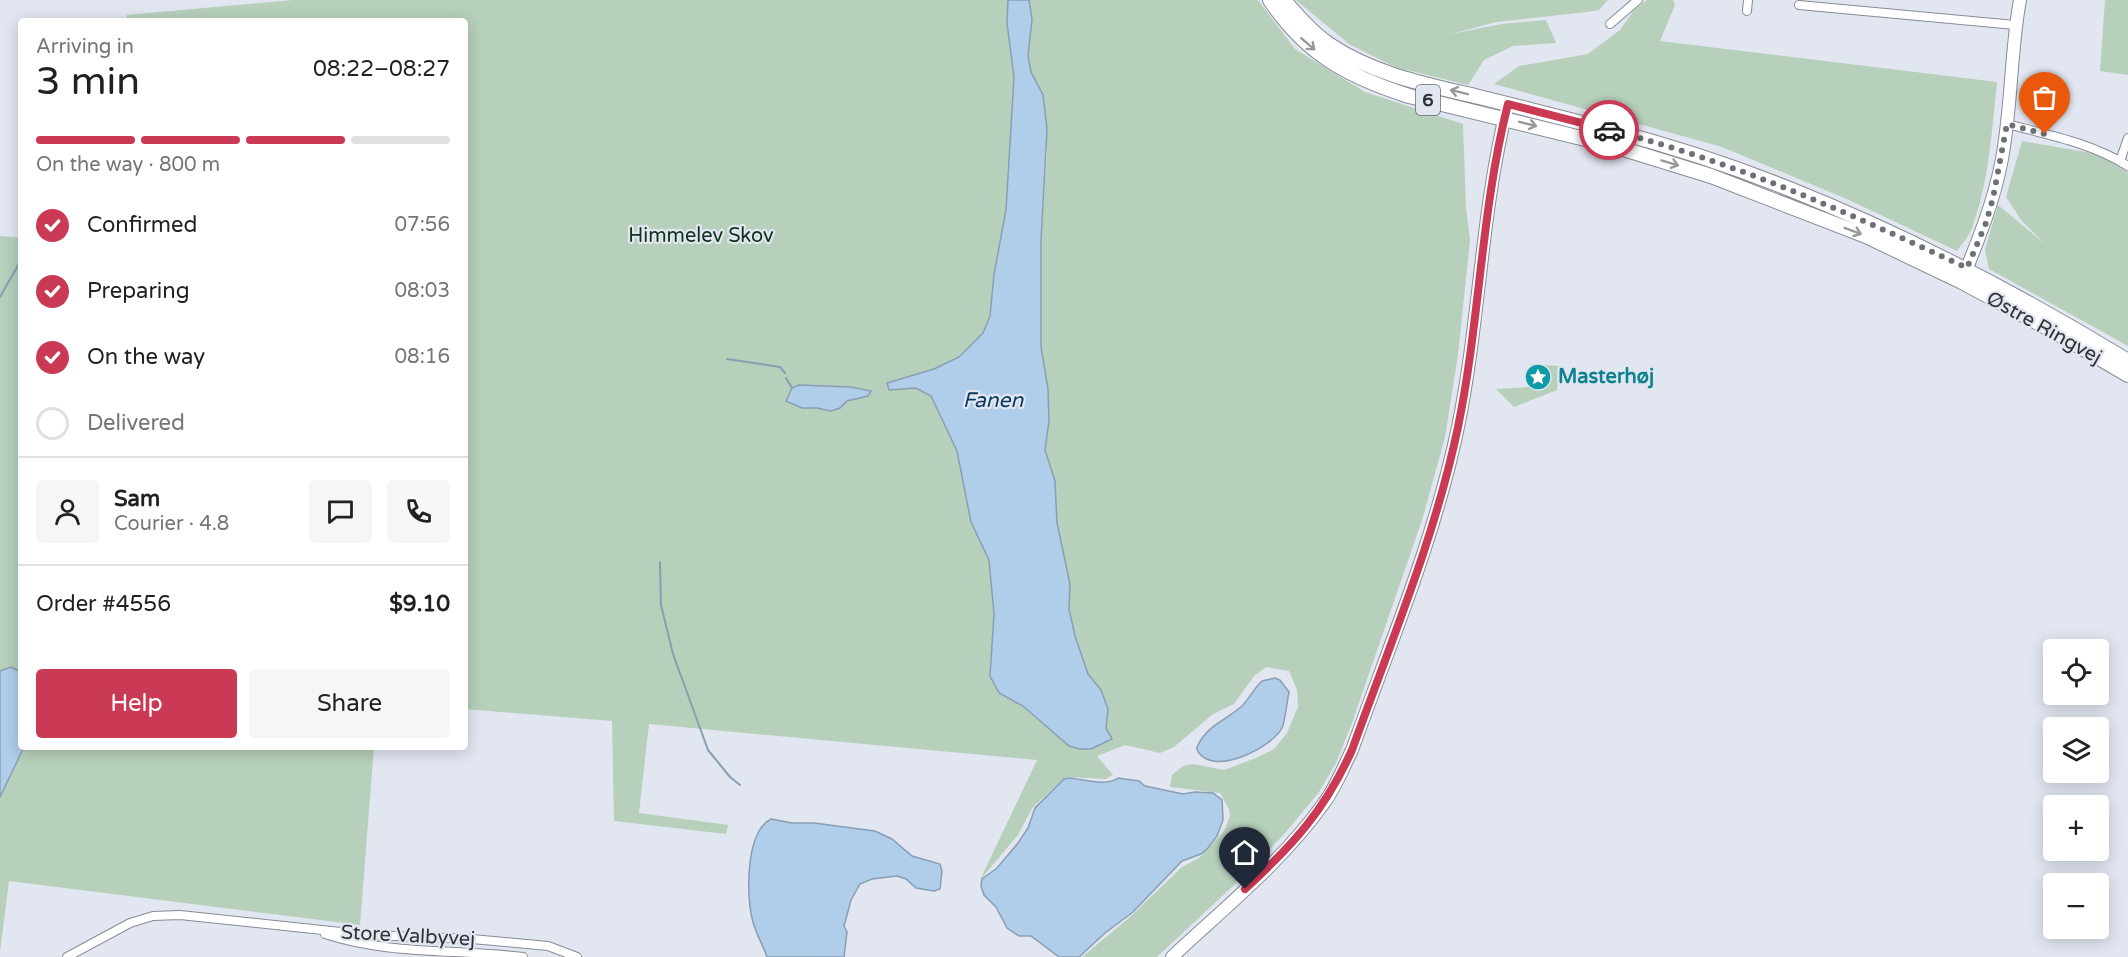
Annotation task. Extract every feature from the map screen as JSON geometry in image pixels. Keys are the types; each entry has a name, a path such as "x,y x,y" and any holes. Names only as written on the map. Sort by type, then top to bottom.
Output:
{"main road":[{"name":"Østre Ringvej","path":"1270,0 1300,37 1324,57 1350,74 1377,86 1409,96 1614,146 1711,176 1964,275 2128,375"},
{"name":"Østre Ringvej","path":"1284,0 1304,24 1329,45 1362,63 1404,79 1618,132 1716,162 1792,190 1964,275 2058,318 2128,361"}],"street":[{"path":"1610,24 1638,0"},
{"path":"1747,11 1748,0"},
{"path":"1964,275 1986,223 1993,198 2007,124 2015,25 2020,0"},
{"path":"1799,5 2015,25"},
{"path":"1172,957 1273,864 1305,829 1325,802 1352,750 1420,561 1449,465 1466,383 1495,161 1508,104"},
{"path":"2007,124 2083,143 2124,163 2128,138"},
{"name":"Store Valbyvej","path":"67,957 130,923 153,916 180,915 369,935 472,939 548,946 577,957"},
{"name":"Store Valbyvej","path":"309,929 351,943 378,947 523,957"}],"green space":[{"name":"Himmelev Skov","path":"293,0 1008,0 1007,23 1014,77 1006,210 994,274 990,316 984,333 959,357 934,369 887,383 889,390 916,388 931,396 957,451 971,522 989,560 994,614 990,676 998,693 1023,706 1069,746 1112,739 1106,728 1108,709 1101,690 1088,674 1075,636 1069,609 1070,584 1057,523 1055,481 1045,450 1049,421 1048,389 1041,347 1041,241 1047,152 1043,95 1031,72 1028,56 1032,19 1029,0 1258,0 1295,49 1365,92 1463,124 1466,208 1470,240 1458,355 1445,437 1423,517 1352,723 1336,763 1319,792 1286,832 1247,873 1157,957 1082,957 1130,917 1182,867 1199,858 1224,831 1230,816 1229,809 1220,793 1170,787 1172,775 1183,766 1193,764 1224,770 1274,749 1287,733 1298,707 1297,690 1289,671 1266,667 1254,676 1234,704 1213,714 1174,747 1160,753 1125,745 1097,756 1113,775 1106,779 1068,777 1063,779 1033,807 1018,835 980,880 1037,760 649,724 639,813 728,825 726,834 614,821 612,721 468,709 468,18 126,18 127,15"},
{"path":"1296,0 1608,0 1599,10 1496,22 1451,34 1502,24 1546,20 1556,43 1513,46 1484,60 1468,85 1395,67 1349,44"},
{"path":"1647,0 1673,0 1675,5 1660,41 1997,82 1989,156 1978,210 1971,231 1957,251 1849,200 1722,147 1494,84 1519,66 1588,54 1620,30 1634,10"},
{"path":"2105,0 2128,0 2128,75 2100,71"},
{"path":"2022,141 2097,154 2128,172 2128,346 1989,269 1985,250 1998,205 2045,244 2022,221 2006,197"},
{"path":"0,236 18,238 18,750 374,750 360,925 9,881 0,952"},
{"path":"1531,364 1559,366 1557,390 1514,407 1496,389 1528,387"}],"water":[{"name":"Fanen","path":"1008,0 1029,0 1032,19 1028,56 1031,72 1043,95 1047,129 1041,241 1041,347 1048,389 1049,421 1045,450 1055,481 1057,523 1070,584 1069,609 1075,636 1088,674 1101,690 1108,709 1106,728 1112,739 1091,749 1069,746 1023,706 999,693 990,676 994,614 989,560 971,522 957,451 931,396 916,388 889,390 887,383 934,369 959,357 983,333 990,316 994,274 1006,210 1014,77 1007,23"},
{"path":"799,385 851,387 871,391 868,396 847,401 840,408 831,411 802,408 786,401 792,388"},
{"path":"11,667 18,670 18,750 23,750 0,797 0,671"},
{"path":"1275,678 1280,680 1289,692 1283,725 1276,735 1256,750 1230,760 1207,759 1199,753 1197,746 1207,732 1242,706 1262,681"},
{"path":"1118,778 1139,781 1145,786 1183,794 1213,793 1222,800 1223,820 1217,836 1208,848 1201,854 1182,861 1133,912 1079,957 1059,957 1031,936 1019,936 1007,928 996,907 984,895 981,886 982,879 997,868 1018,843 1028,828 1035,808 1064,779 1107,782"},
{"path":"771,819 875,831 892,839 912,856 940,864 942,871 940,889 934,891 916,888 906,879 897,876 872,879 860,884 851,900 844,926 847,932 844,957 767,957 753,922 749,882 752,851 756,837 762,826"}],"waterway":[{"path":"0,297 18,265"},
{"path":"727,359 780,367 785,373"},
{"path":"786,378 792,388"},
{"path":"660,562 661,605 673,654 708,750 730,777 740,785"}],"way so far":[{"path":"1609,130 1716,162 1792,190 1967,268 1986,223 1993,198 2007,124 2045,134"}],"place":[{"name":"Masterhøj","path":"1538,377"}],"route":[{"path":"1245,889 1273,864 1305,829 1338,780 1352,750 1434,520 1458,427 1466,383 1495,161 1508,104 1609,130"}]}
